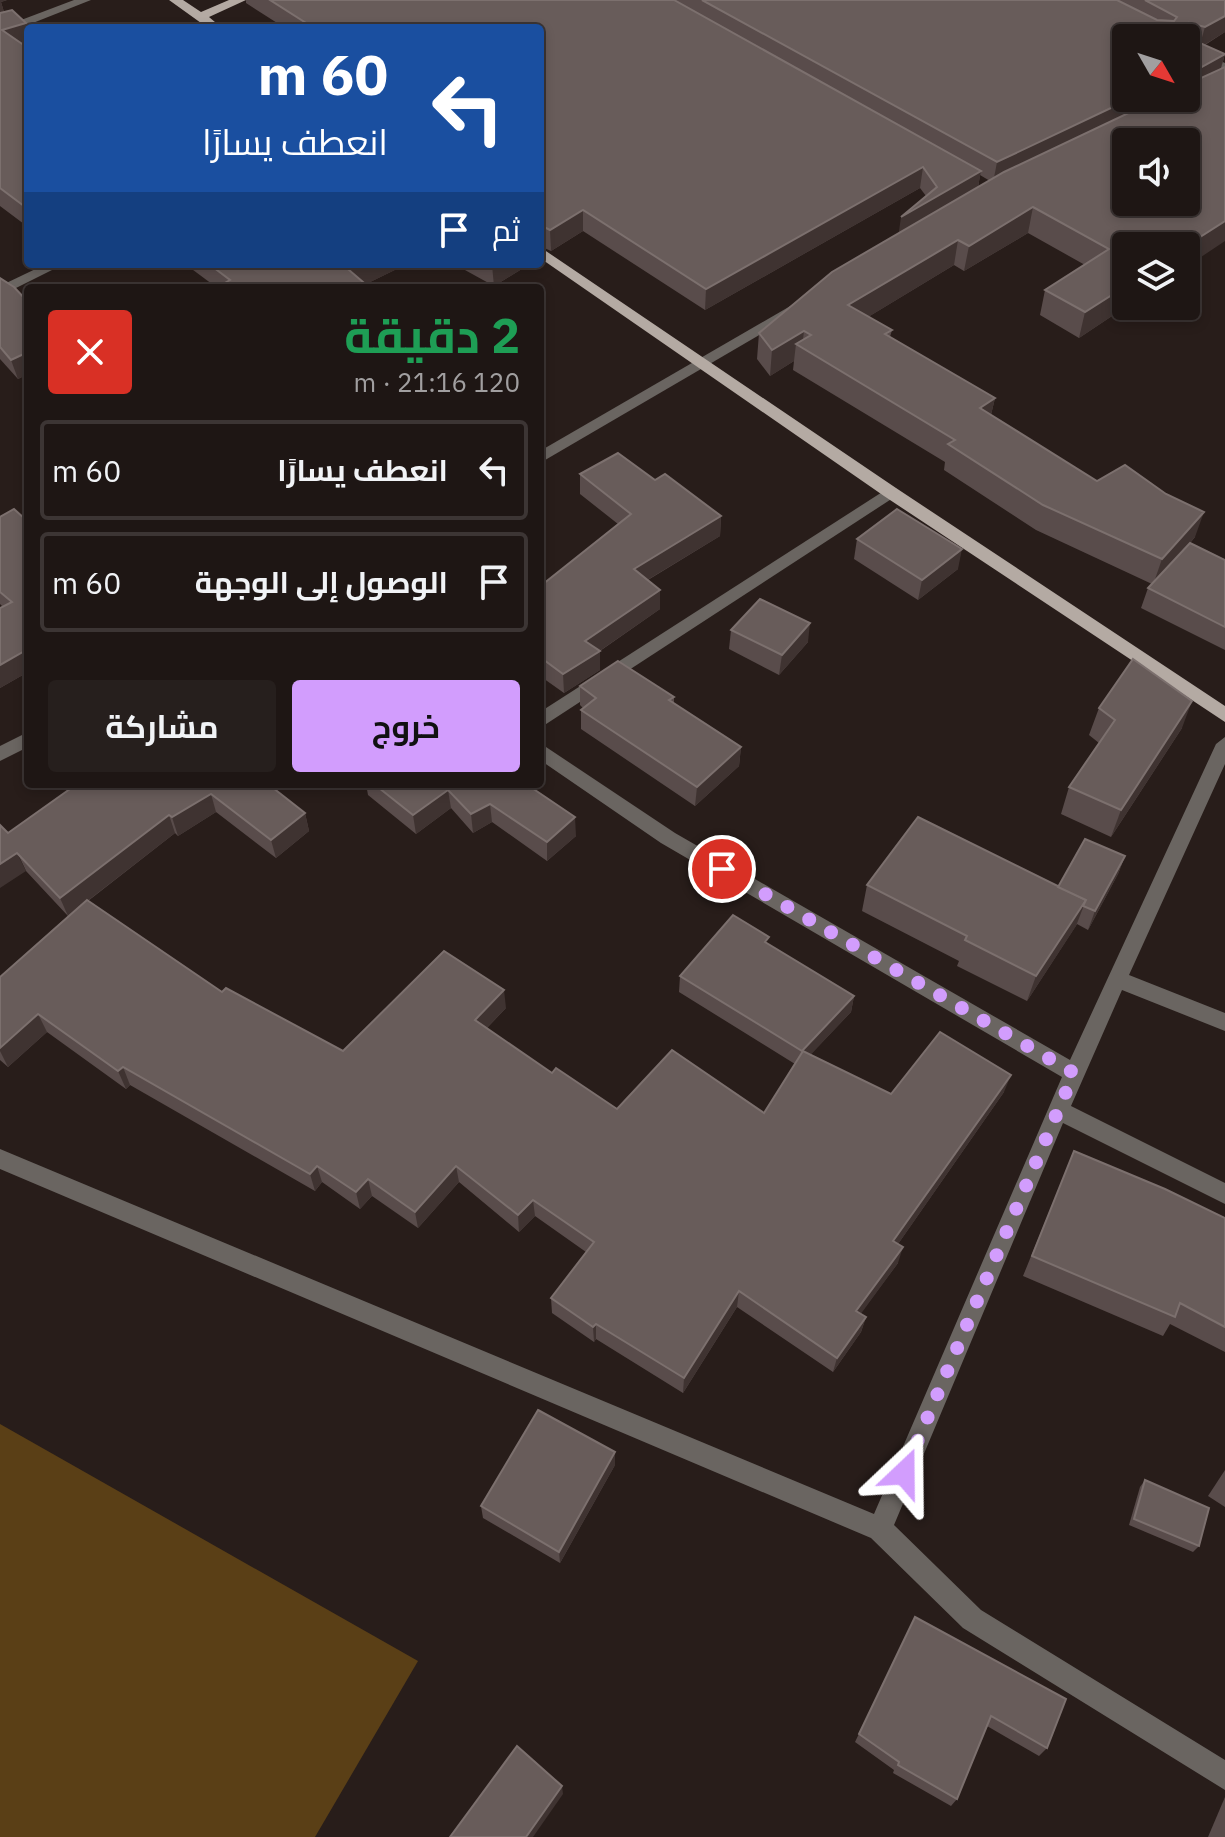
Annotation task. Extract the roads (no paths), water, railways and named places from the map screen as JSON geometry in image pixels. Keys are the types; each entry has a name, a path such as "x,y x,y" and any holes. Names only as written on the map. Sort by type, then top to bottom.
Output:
{"main road":[{"path":"175,0 210,24"},
{"path":"199,17 240,0"},
{"path":"544,254 890,492 1225,715"}],"street":[{"path":"0,32 85,0"},
{"path":"1200,56 1225,68"},
{"path":"7,289 49,268"},
{"path":"544,456 808,301"},
{"path":"544,718 890,492"},
{"path":"0,754 24,741"},
{"path":"880,1529 1074,1073 1225,744"},
{"path":"544,753 668,838 1074,1073"},
{"path":"1117,979 1225,1022"},
{"path":"1058,1110 1225,1194"},
{"path":"0,1159 880,1529 972,1619 1225,1776"}]}
